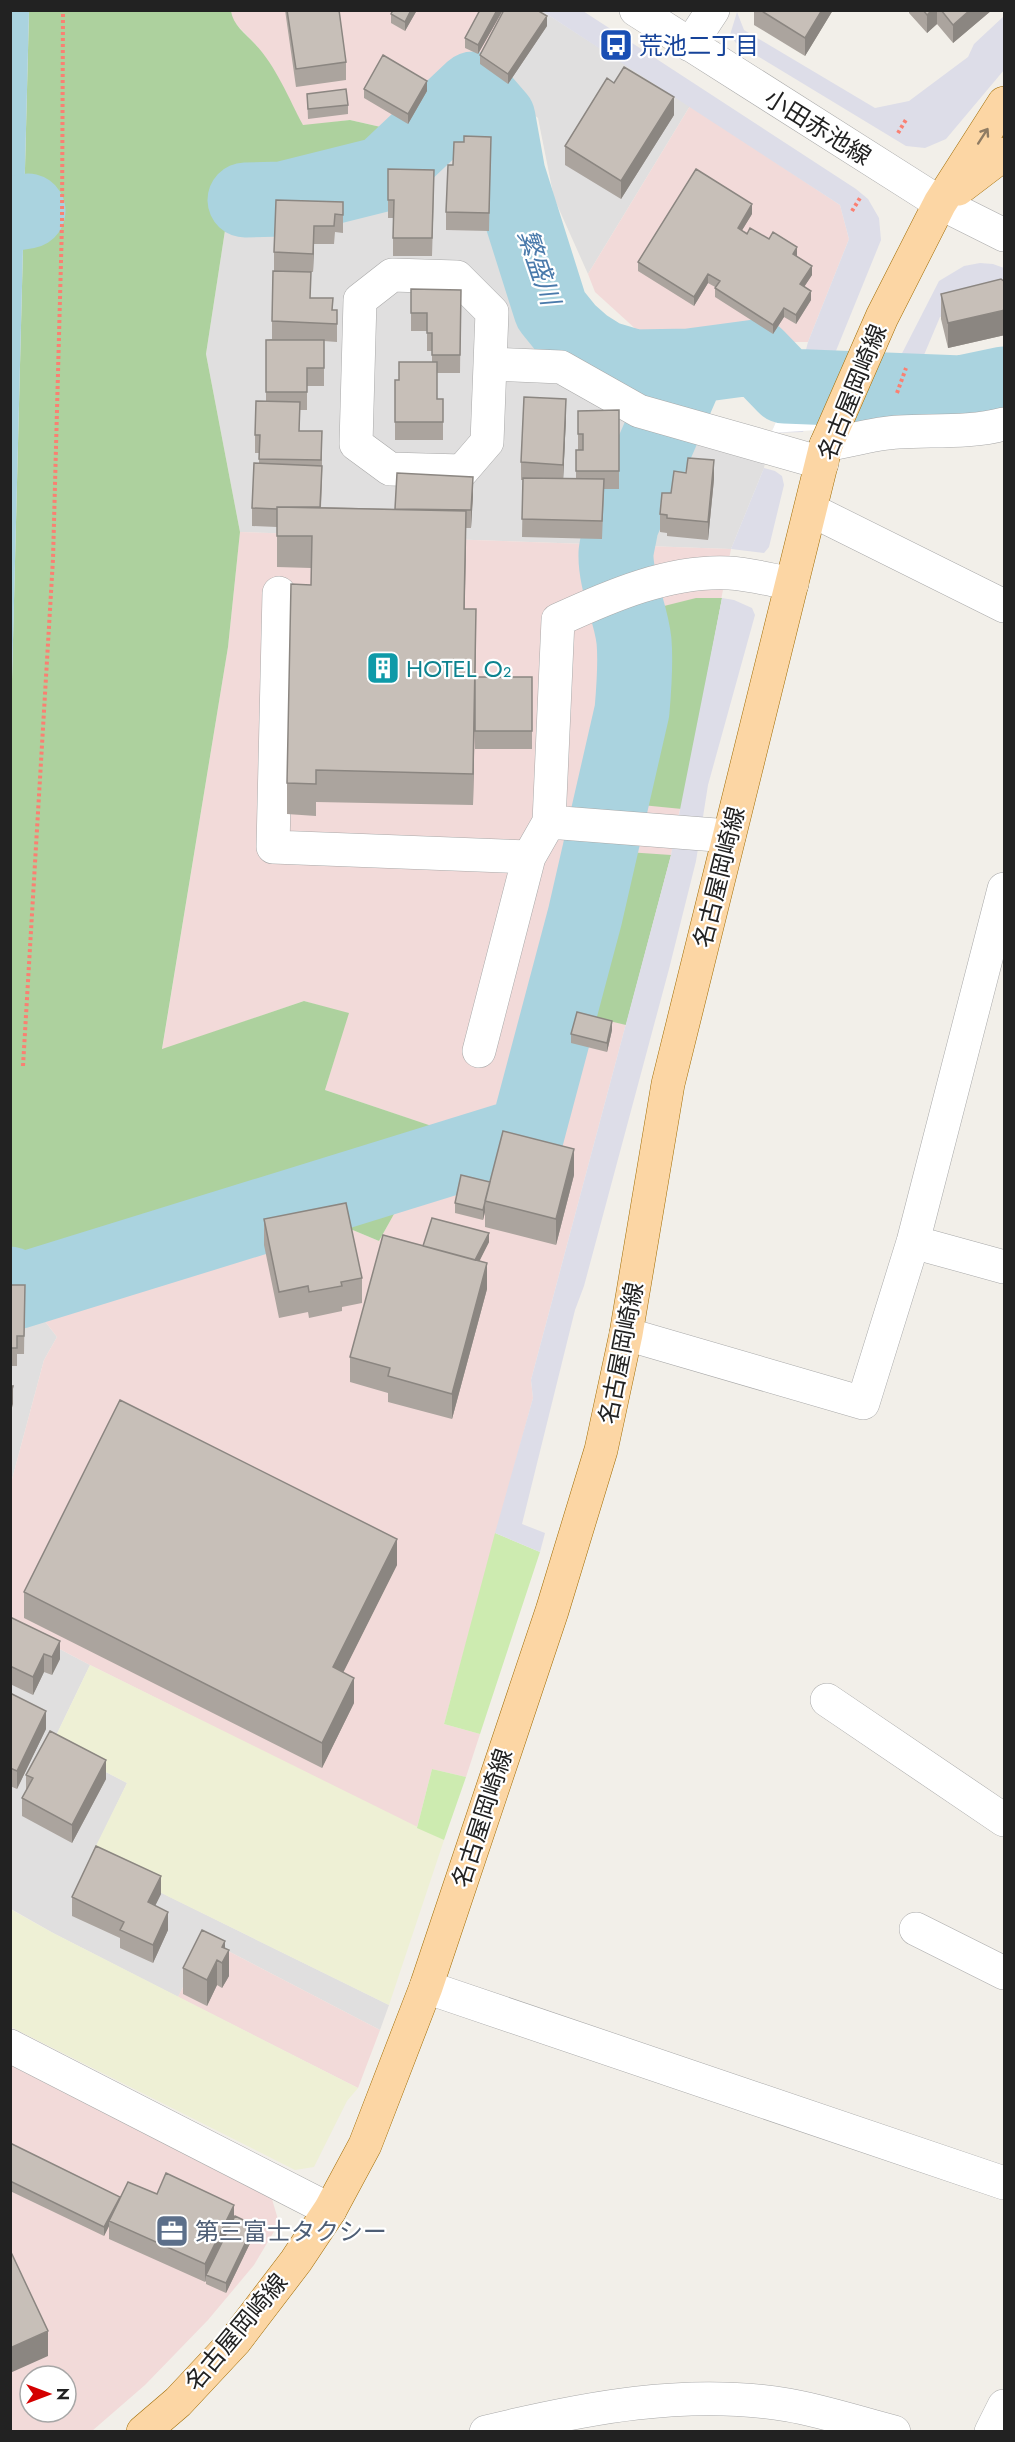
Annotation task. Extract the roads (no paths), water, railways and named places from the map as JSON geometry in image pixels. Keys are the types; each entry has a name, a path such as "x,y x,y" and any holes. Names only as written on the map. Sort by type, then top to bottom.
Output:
{"main road":[{"name":"名古屋岡崎線","path":"143,2432 178,2402 235,2341 296,2261 330,2210 365,2145 426,1987 561,1579 601,1450 626,1334 668,1084 827,446 861,364 940,203 1005,103"},
{"name":"名古屋岡崎線","path":"940,203 1005,154"}],"street":[{"name":"小田赤池線","path":"636,10 940,203 1005,235"},
{"path":"690,45 713,10"},
{"path":"393,275 457,277 492,312 490,364 487,442 462,471 390,469 356,444 360,300 393,275"},
{"path":"490,364 561,367 639,411 668,419 827,446 897,432 930,433 987,428 1005,423"},
{"path":"811,510 1005,606"},
{"path":"479,1051 528,857 549,822 558,620 592,604 651,583 696,574 727,573 792,584"},
{"path":"279,593 273,847 528,857"},
{"path":"549,822 729,836"},
{"path":"626,1334 863,1402 913,1242 1005,889"},
{"path":"913,1242 1005,1267"},
{"path":"827,1700 1005,1820"},
{"path":"916,1929 1005,1973"},
{"path":"426,1987 1005,2183"},
{"path":"10,2046 330,2210"},
{"path":"486,2432 602,2406 694,2398 748,2400 789,2405 894,2432"},
{"path":"991,2432 1005,2406"}],"water":[{"path":"10,11 29,11 11,719"}],"waterway":[{"name":"繁盛川","path":"245,200 283,199 383,174 473,89 498,118 508,174 551,310 568,331 585,346 604,358 634,367 690,366 757,357 785,386 961,393 1004,384"},
{"name":"繁盛川","path":"10,214 28,211"},
{"path":"10,1284 16,1292 527,1134 585,916 632,711 634,641 616,564 621,525 690,366"}],"place":[{"name":"荒池二丁目","path":"616,45"},
{"name":"HOTEL O₂","path":"383,668"},
{"name":"第三富士タクシー","path":"172,2231"}]}
